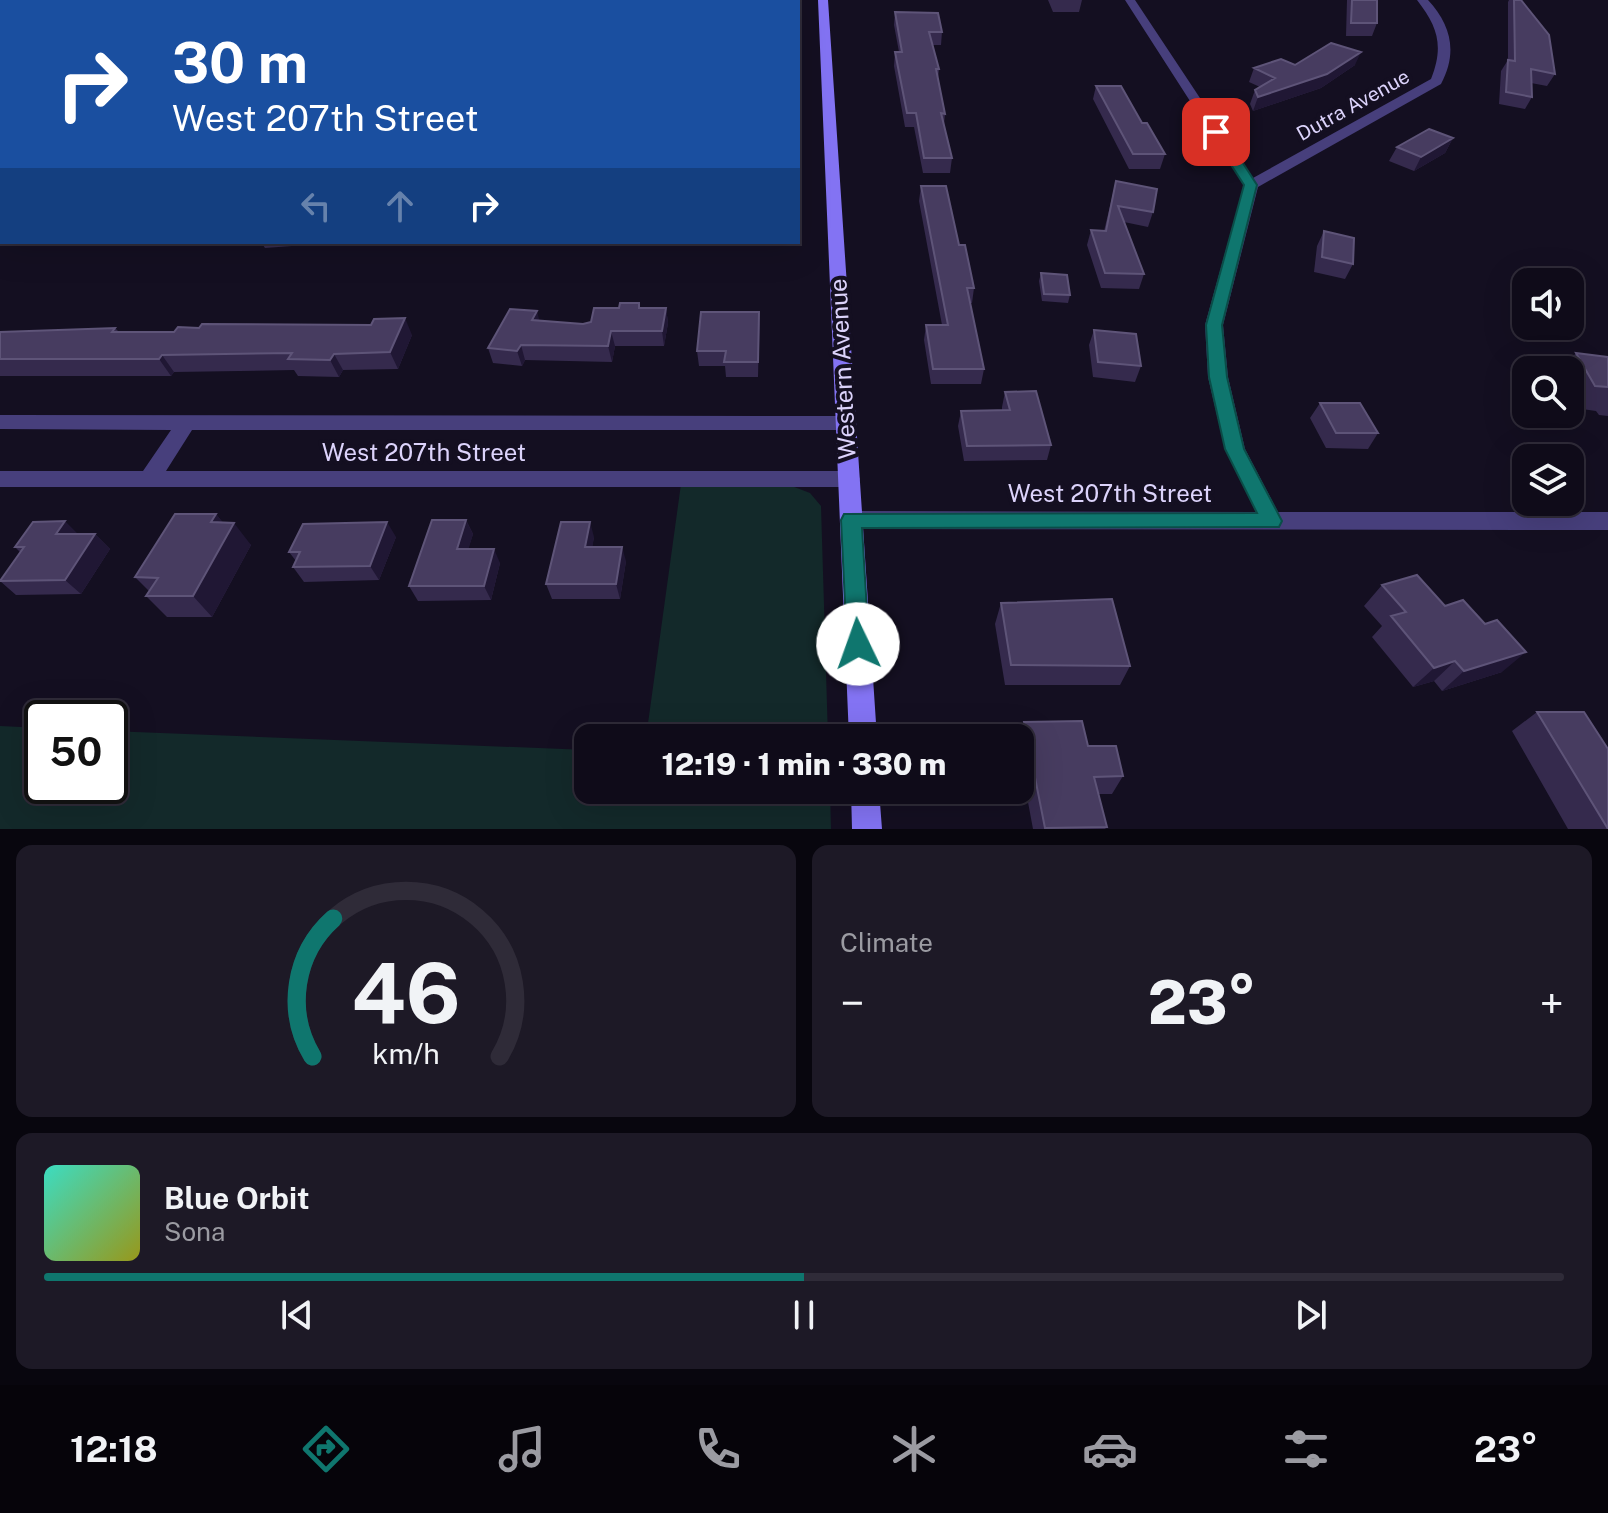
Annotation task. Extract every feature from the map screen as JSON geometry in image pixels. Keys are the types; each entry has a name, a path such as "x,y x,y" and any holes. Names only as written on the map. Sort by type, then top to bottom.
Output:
{"main road":[{"name":"Western Avenue","path":"823,0 862,724"},
{"path":"866,804 867,829"}],"street":[{"path":"1130,0 1251,185 1214,325 1218,377 1235,449 1272,521"},
{"name":"Dutra Avenue","path":"1251,185 1437,81 1448,55 1444,30 1422,0"},
{"name":"West 207th Street","path":"0,422 846,423"},
{"path":"149,479 186,423"},
{"name":"West 207th Street","path":"0,479 849,479"},
{"name":"West 207th Street","path":"851,520 1606,523"}],"green space":[{"path":"681,484 789,485 810,493 821,506 828,724 648,724"},
{"path":"0,726 24,727 24,804 128,804 128,732 574,749 574,804 830,804 831,829 0,829"}],"building":[{"path":"1352,0 1377,0 1377,23 1351,23"},
{"path":"1514,0 1521,0 1549,35 1555,74 1531,69 1532,97 1506,92 1508,60 1515,61"},
{"path":"895,12 938,13 942,32 929,32 939,69 936,69 945,114 941,113 952,158 924,158 916,113 907,113 895,52 902,52"},
{"path":"1331,43 1361,52 1327,74 1258,97 1255,90 1275,78 1254,68 1281,59 1295,65"},
{"path":"1096,86 1121,86 1142,123 1147,123 1165,154 1133,154"},
{"path":"1429,129 1453,138 1421,157 1397,147"},
{"path":"1116,181 1157,189 1153,212 1118,206 1144,274 1105,273 1091,230 1106,231"},
{"path":"921,186 946,186 959,245 965,245 974,288 967,288 984,369 933,369 926,325 948,325"},
{"path":"1324,231 1354,238 1353,264 1322,257"},
{"path":"1041,273 1067,275 1070,295 1044,294"},
{"path":"620,303 639,303 639,308 666,308 662,331 611,331 608,346 521,345 517,351 488,348 510,309 537,311 532,320 583,324 591,322 594,308 619,308"},
{"path":"701,312 759,312 758,362 724,362 726,351 697,351"},
{"path":"405,318 390,352 334,354 330,360 288,359 292,353 162,355 159,359 0,359 0,332 115,328 112,332 174,332 178,327 199,328 202,324 371,325 374,319"},
{"path":"1094,330 1136,334 1141,366 1098,362"},
{"path":"1576,353 1608,357 1608,387 1595,386 1584,367 1584,356"},
{"path":"1036,391 1051,445 967,446 961,411 1010,410 1005,392"},
{"path":"1320,403 1360,403 1378,433 1336,433"},
{"path":"175,514 216,514 211,522 234,523 193,596 146,596 158,578 135,577"},
{"path":"432,520 466,520 457,549 494,549 484,586 409,586"},
{"path":"65,521 56,534 95,534 65,580 0,581 24,547 15,547 33,522"},
{"path":"387,522 370,566 293,567 300,552 289,552 303,524"},
{"path":"561,522 590,522 585,547 622,547 616,584 546,584"},
{"path":"1417,575 1445,606 1463,600 1485,624 1497,620 1526,652 1464,671 1455,661 1434,668 1391,616 1406,612 1382,585"},
{"path":"1112,599 1130,666 1011,665 1001,603"},
{"path":"1537,712 1584,712 1608,749 1608,829"},
{"path":"1082,721 1088,746 1116,746 1123,776 1094,777 1107,827 1045,828 1034,772 1034,724 1024,722"}],"route":[{"path":"858,644 851,520 1272,521 1235,449 1218,377 1214,325 1251,185 1216,132"}]}
